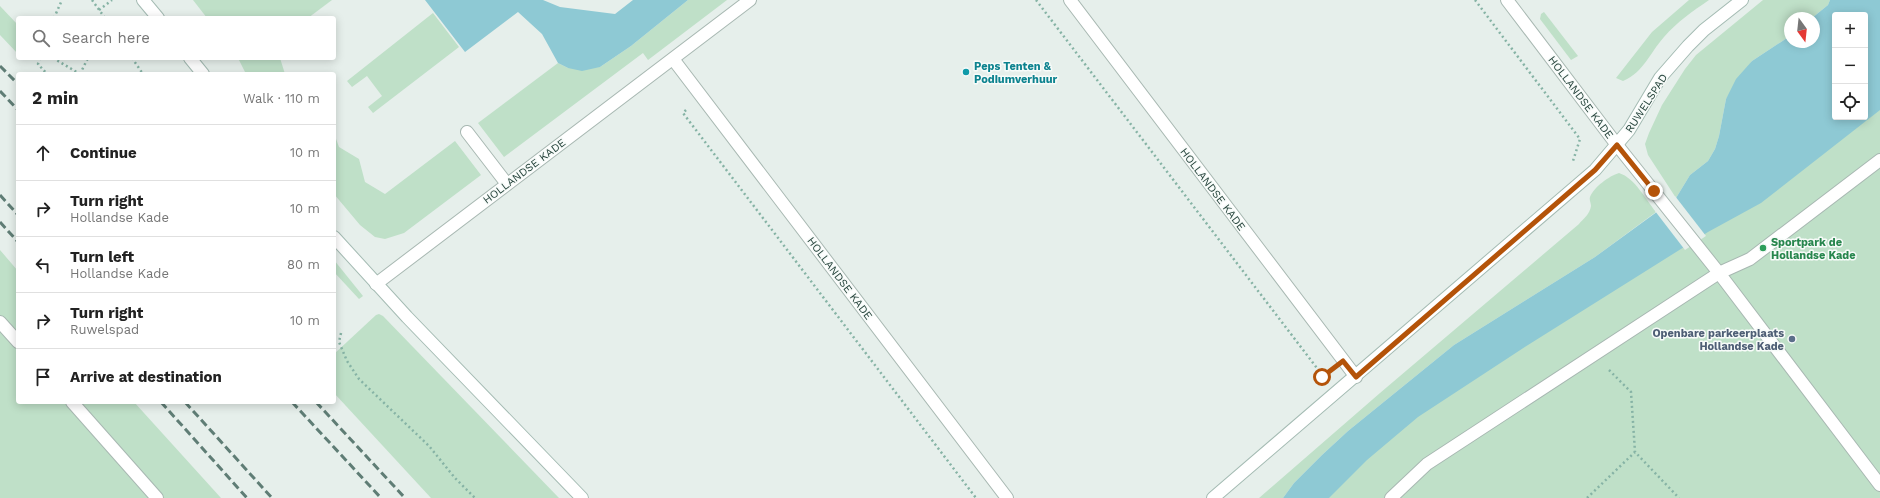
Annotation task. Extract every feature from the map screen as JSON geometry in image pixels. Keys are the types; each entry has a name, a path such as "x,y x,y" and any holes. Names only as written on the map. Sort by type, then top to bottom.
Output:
{"street":[{"path":"143,0 156,16"},
{"name":"HOLLANDSE KADE","path":"376,284 750,0"},
{"name":"HOLLANDSE KADE","path":"1070,0 1356,377"},
{"name":"HOLLANDSE KADE","path":"1213,498 1356,377 1595,170 1617,145 1507,0"},
{"name":"RUWELSPAD","path":"1617,145 1629,130 1660,78 1704,30 1742,0"},
{"name":"HOLLANDSE KADE","path":"673,59 1007,498"},
{"path":"192,60 201,72"},
{"path":"467,132 507,184"},
{"path":"1617,145 1719,273 1880,486"},
{"path":"1391,498 1427,464 1719,273 1750,259 1880,160"},
{"path":"336,239 376,284 582,498"},
{"path":"0,322 16,340"},
{"path":"74,404 157,498"}],"path":[{"path":"55,16 62,0"},
{"path":"92,0 103,16"},
{"path":"99,10 112,0"},
{"path":"1036,0 1322,377 1343,361"},
{"path":"1475,0 1580,139 1570,168"},
{"path":"39,60 38,64 45,72"},
{"path":"56,60 77,72"},
{"path":"81,72 87,60"},
{"path":"133,60 141,72"},
{"path":"702,97 683,113 976,498"},
{"path":"341,333 339,342 347,361 359,379 429,446 455,478 476,498"},
{"path":"1595,355 1631,392 1636,452 1679,498"},
{"path":"1587,498 1636,452"}],"green space":[{"path":"193,0 332,0 311,16 205,16"},
{"path":"688,0 727,0 648,60 643,53 504,157 478,123 558,63 568,68 600,67 631,46"},
{"path":"1689,0 1709,0 1674,26 1636,73 1623,81 1616,78 1652,32"},
{"path":"1763,0 1830,0 1828,5 1819,12 1784,12 1784,40 1752,61 1726,99 1715,149 1708,161 1690,175 1676,198 1648,155 1645,144 1662,105 1685,69 1696,55"},
{"name":"Sportpark de Hollandse Kade","path":"1880,0 1880,498 1305,498 1317,482 1832,119 1868,120 1868,12"},
{"path":"0,6 16,23 16,52 0,35"},
{"path":"1544,12 1578,56 1571,60 1540,19 1541,14"},
{"path":"433,13 459,47 373,113 368,107 382,96 367,76 352,87 347,81"},
{"path":"239,60 281,60 284,72 245,72"},
{"path":"336,139 339,147 359,159 365,182 385,194 455,141 481,175 404,233 385,239 375,237 360,225 336,196"},
{"path":"1619,173 1635,184 1656,212 1595,257 1454,345 1348,431 1294,483 1283,498 1259,498 1579,224 1589,211 1591,206 1590,197 1595,189 1606,179"},
{"path":"0,250 16,269 16,404 136,404 221,498 0,498"},
{"path":"336,262 363,296 359,299 336,274"},
{"path":"379,314 383,316 559,498 431,498 336,395 336,352 376,315"}],"water":[{"path":"425,0 543,0 560,7 615,14 633,0 688,0 631,46 600,67 582,71 568,68 558,63 542,34 518,12 465,52"},
{"path":"1830,0 1880,0 1880,110 1868,119 1868,12 1832,12 1832,120 1867,120 1761,203 1708,232 1528,345 1418,417 1367,460 1329,498 1283,498 1294,483 1348,431 1454,345 1595,257 1676,198 1690,175 1708,161 1715,149 1726,99 1736,79 1752,61 1784,40 1784,48 1820,48 1819,12 1828,5"}],"pier":[{"path":"1675,196 1706,236 1685,250 1655,211"}],"railway":[{"path":"0,66 16,82"},
{"path":"0,91 16,108"},
{"path":"0,195 16,213"},
{"path":"0,222 16,240"},
{"path":"163,404 247,498"},
{"path":"187,404 272,498"},
{"path":"294,404 381,498"},
{"path":"318,404 405,498"}],"place":[{"name":"Peps Tenten & Podiumverhuur","path":"966,72"},
{"name":"Sportpark de Hollandse Kade","path":"1763,248"},
{"name":"Openbare parkeerplaats Hollandse Kade","path":"1792,339"}],"route":[{"path":"1322,377 1343,361 1356,377 1595,170 1617,145 1654,191"}]}
